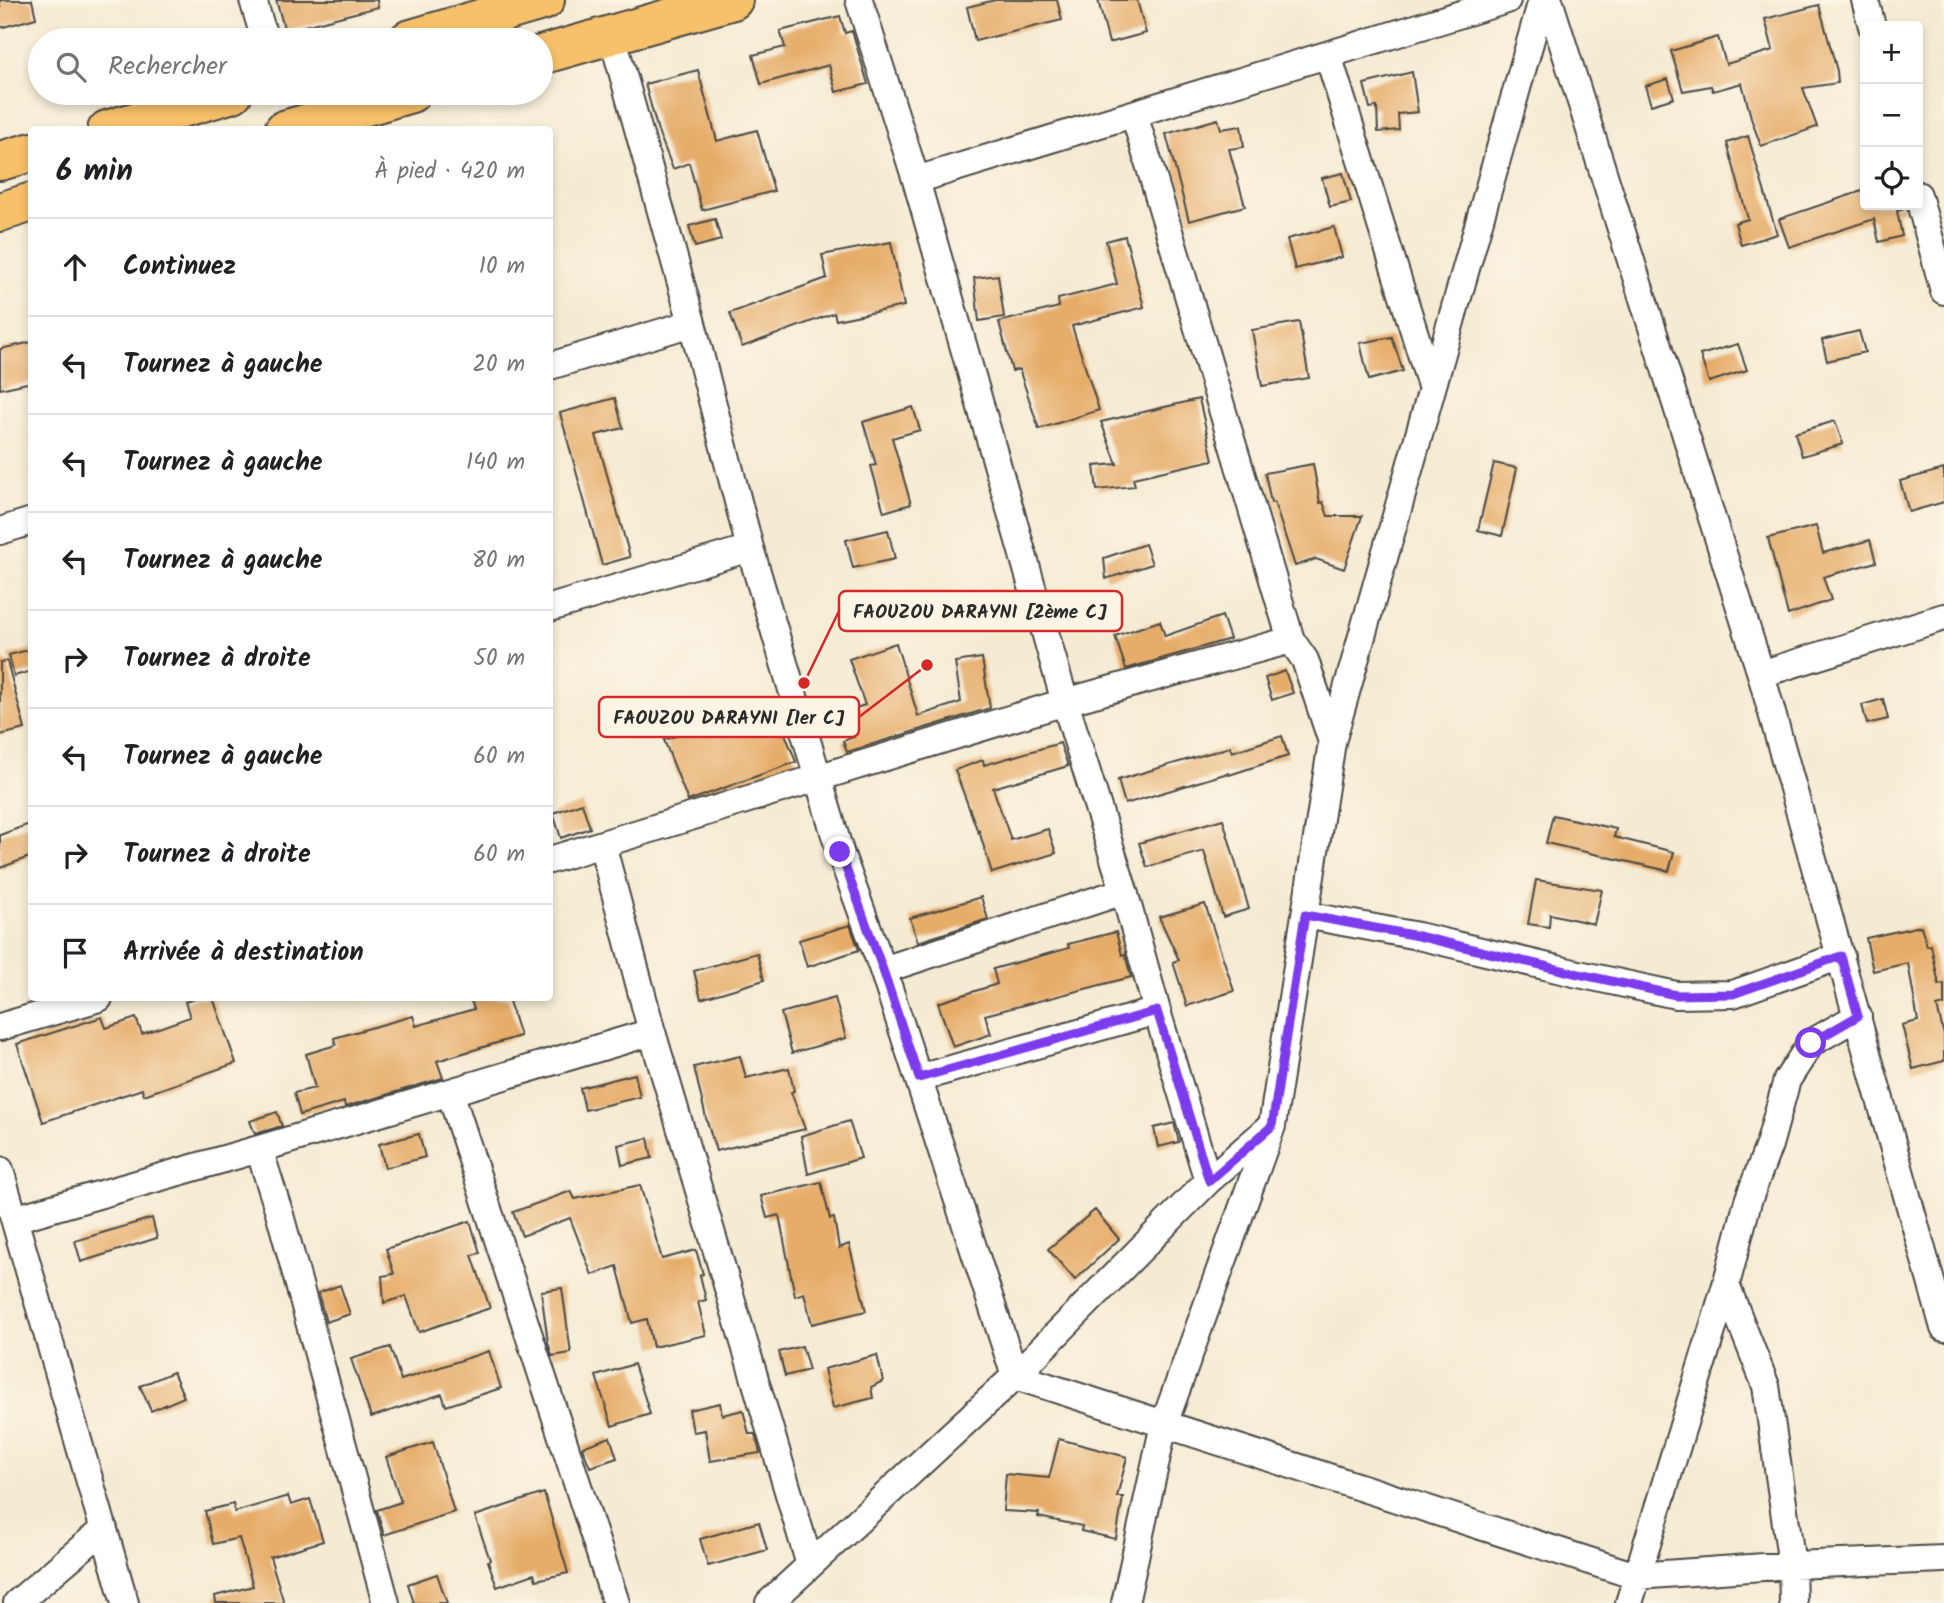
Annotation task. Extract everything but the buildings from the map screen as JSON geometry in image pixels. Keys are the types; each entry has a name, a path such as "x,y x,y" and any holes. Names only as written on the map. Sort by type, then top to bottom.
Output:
{"main road":[{"path":"449,28 545,0"},
{"path":"553,52 733,0"},
{"path":"121,126 192,105"},
{"path":"298,126 370,105"},
{"path":"0,161 28,153"},
{"path":"0,212 28,203"}],"street":[{"path":"254,0 262,28"},
{"path":"859,0 916,180 1065,702 1209,1181"},
{"path":"916,180 1507,0"},
{"path":"1125,1603 1164,1424 1272,1126 1332,741 1542,0"},
{"path":"1549,0 1761,674 1944,1328"},
{"path":"1865,0 1871,21"},
{"path":"612,35 751,548 840,852 883,970 1015,1376"},
{"path":"1328,55 1432,389"},
{"path":"1134,114 1291,640 1305,660 1332,741"},
{"path":"1922,210 1944,291"},
{"path":"553,365 692,323"},
{"path":"0,531 28,522"},
{"path":"553,607 751,548"},
{"path":"1761,674 1944,617"},
{"path":"553,859 1065,702 1291,640"},
{"path":"602,844 652,1032 810,1565"},
{"path":"883,970 1124,891"},
{"path":"1305,915 1418,936 1676,995 1733,994 1841,956"},
{"path":"0,1027 89,1001"},
{"path":"919,1078 1157,1011"},
{"path":"1629,1603 1726,1285 1748,1201 1769,1145 1787,1080 1811,1043 1858,1016"},
{"path":"14,1219 652,1032"},
{"path":"450,1092 616,1603"},
{"path":"769,1603 1015,1376 1209,1181 1272,1126"},
{"path":"259,1149 386,1603"},
{"path":"0,1170 125,1603"},
{"path":"1726,1285 1766,1386 1792,1565 1793,1603"},
{"path":"1015,1376 1636,1576 1792,1565 1944,1559"},
{"path":"17,1603 104,1530"}],"place":[{"name":"FAOUZOU DARAYNI [1er C]","path":"927,665"},
{"name":"FAOUZOU DARAYNI [2ème C]","path":"804,683"}],"route":[{"path":"840,852 919,1078 1157,1011 1209,1181 1272,1126 1305,915 1418,936 1676,995 1733,994 1841,956 1858,1016 1811,1043"}]}
